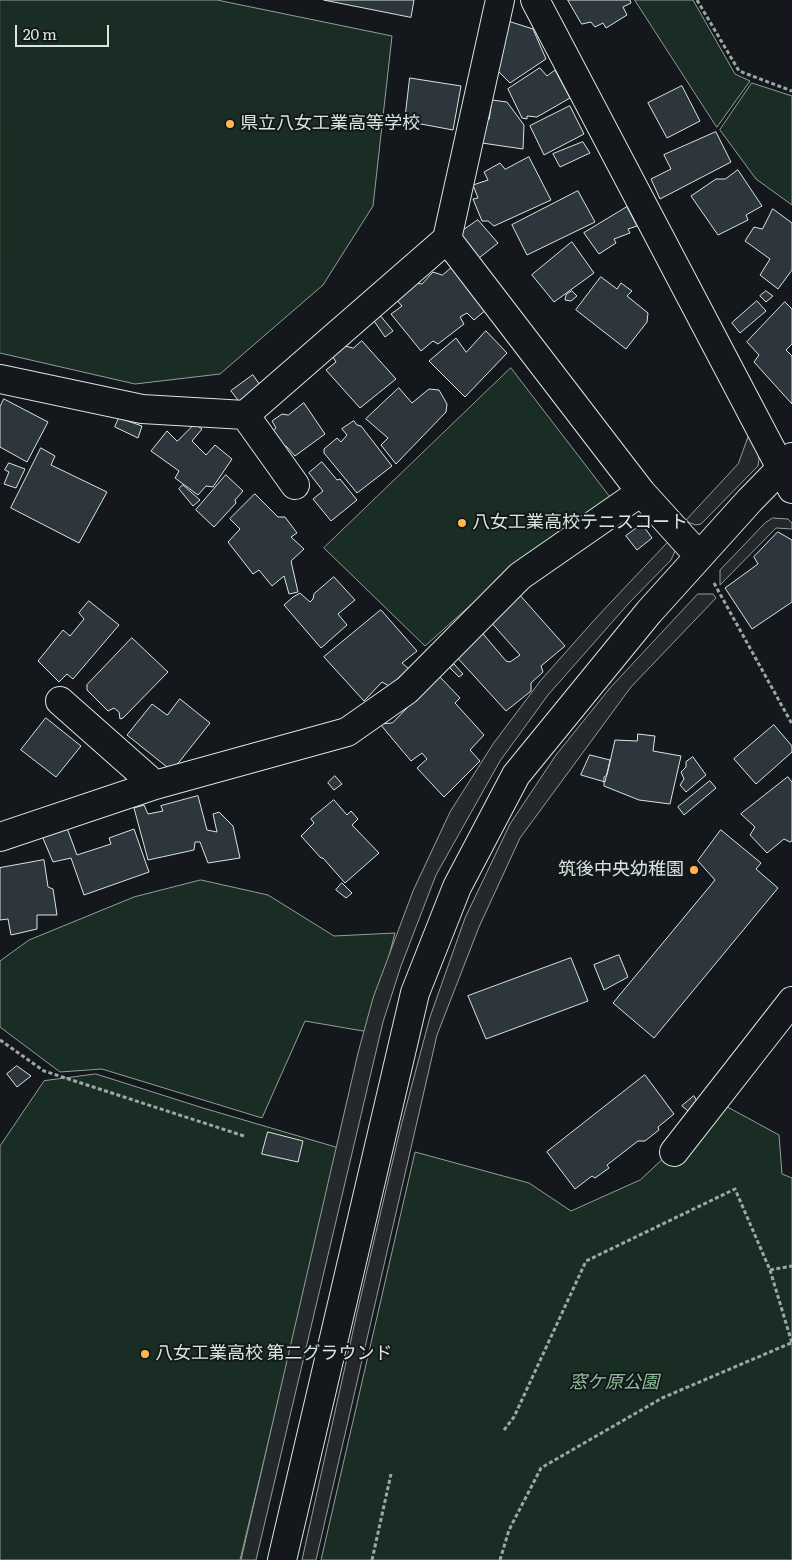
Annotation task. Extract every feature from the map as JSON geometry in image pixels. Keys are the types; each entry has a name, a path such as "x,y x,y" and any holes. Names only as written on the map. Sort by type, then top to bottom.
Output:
{"street":[{"path":"0,378 142,409 245,415 447,240 500,0"},
{"path":"282,1560 415,993 457,887 516,775 649,612 699,556 789,471 535,0"},
{"path":"447,240 641,492 699,556"},
{"path":"245,415 295,485"},
{"path":"0,837 155,785 347,732 407,690 520,576 641,492"},
{"path":"60,701 155,785"},
{"path":"674,1152 792,1001"}],"path":[{"path":"697,0 739,71 792,91"},
{"path":"699,556 792,724"},
{"path":"0,1040 44,1071 244,1136"},
{"path":"500,1560 509,1530 541,1468 662,1398 792,1343 770,1270 736,1189 586,1261 514,1417 504,1430"},
{"path":"770,1270 792,1266"},
{"path":"372,1560 390,1474"}],"green space":[{"name":"県立八女工業高等学校","path":"0,0 217,0 392,36 373,206 323,285 220,374 135,384 0,353"},
{"path":"635,0 693,0 735,74 750,81 717,127"},
{"path":"752,83 792,96 792,205 756,179 720,130"},
{"name":"八女工業高校テニスコート","path":"511,368 610,497 513,567 425,646 324,548"},
{"path":"201,880 268,895 334,936 395,933 369,1032 305,1021 262,1118 102,1069 60,1072 0,1027 0,961 29,940 134,897"},
{"name":"八女工業高校 第二グラウンド","path":"96,1074 339,1148 240,1560 0,1560 0,1146 44,1081"},
{"name":"窓ケ原公園","path":"722,1104 779,1135 782,1174 792,1178 792,1560 321,1560 415,1152 529,1183 571,1211 640,1180"}],"shaded area":[{"path":"749,435 758,452 758,466 701,524 690,523 686,520 738,464"},
{"path":"773,518 788,519 792,523 792,529 776,528 720,585 720,570 765,523"},
{"path":"673,537 677,547 671,560 629,603 548,695 500,761 436,875 401,966 383,1022 256,1560 241,1560 358,1053 373,998 413,891 450,812 493,744 541,680 597,617"},
{"path":"698,594 713,594 716,598 631,687 520,838 479,927 437,1035 316,1560 302,1560 401,1126 430,1017 465,918 510,824 556,755 610,688"}],"building":[{"path":"324,0 414,0 411,17"},
{"path":"568,0 630,0 631,3 623,7 627,15 606,28 603,23 595,27 591,22 582,24"},
{"path":"508,21 533,29 546,59 510,83 495,68"},
{"path":"540,68 547,76 555,70 570,98 537,117 527,116 527,119 522,118 508,89"},
{"path":"410,78 461,86 453,130 405,121"},
{"path":"682,86 700,121 667,138 648,103"},
{"path":"492,100 507,102 524,125 523,149 482,143 485,118 489,119"},
{"path":"570,106 584,134 544,155 530,126"},
{"path":"716,132 731,162 660,199 651,179 671,169 664,155"},
{"path":"583,142 590,153 560,167 553,154"},
{"path":"529,157 551,200 494,226 488,221 482,221 473,199 478,198 473,185 488,180 484,172 500,163 505,169"},
{"path":"738,170 762,206 746,215 748,220 718,235 691,196 716,179 725,179"},
{"path":"578,191 595,222 527,255 512,225"},
{"path":"627,207 637,226 628,229 630,233 614,239 616,243 599,254 584,233"},
{"path":"773,209 792,223 792,270 778,289 760,275 770,259 745,241 754,227 762,229"},
{"path":"478,220 498,243 479,258 458,234"},
{"path":"572,242 594,273 554,302 532,275"},
{"path":"456,264 487,309 474,320 467,313 460,317 464,324 438,344 433,341 421,351 391,314 402,306 395,298 415,283 422,284 433,272 442,275"},
{"path":"601,277 617,289 621,283 632,291 627,296 648,313 647,322 626,349 576,310"},
{"path":"572,291 577,296 571,301 565,300 566,295"},
{"path":"766,291 773,296 766,302 760,296"},
{"path":"757,301 766,311 740,333 732,323"},
{"path":"785,302 792,309 792,344 786,350 792,356 792,404 754,362 759,355 747,342"},
{"path":"379,314 393,331 385,337 372,318"},
{"path":"486,331 507,353 465,397 429,361 456,338 466,352"},
{"path":"362,341 396,379 360,408 326,370 336,362 333,357 345,346 353,348"},
{"path":"253,375 262,388 241,404 231,391"},
{"path":"399,388 412,403 429,389 439,390 447,404 446,412 396,464 381,445 388,438 366,419"},
{"path":"4,399 48,422 27,462 0,447 0,407"},
{"path":"304,403 325,434 295,456 286,446 281,448 270,433 276,428 272,421 282,414 288,415"},
{"path":"119,418 142,426 138,438 115,427"},
{"path":"354,421 357,425 361,426 392,466 357,493 324,453 324,449 337,438 341,442 347,435 342,429"},
{"path":"195,424 202,429 192,441 206,455 215,445 232,459 213,487 206,486 198,495 175,478 179,471 151,451 167,431 177,441"},
{"path":"41,448 55,456 51,465 107,492 79,543 11,508"},
{"path":"322,462 337,480 340,479 357,500 331,521 313,499 323,491 309,473"},
{"path":"9,463 25,469 16,488 4,484 9,472 5,470"},
{"path":"226,475 243,491 235,500 236,503 214,527 196,510"},
{"path":"183,485 200,500 193,506 179,489"},
{"path":"255,494 278,517 285,517 297,533 291,537 304,549 291,561 298,592 289,594 284,576 272,586 259,570 253,574 228,542 240,529 230,519"},
{"path":"642,524 652,538 637,550 626,536"},
{"path":"778,532 792,540 792,602 752,629 725,588 758,564 754,557"},
{"path":"334,577 355,600 338,614 347,625 321,648 284,605 300,593 310,602 314,594"},
{"path":"518,593 565,646 541,666 543,672 531,683 531,691 506,711 454,654 479,629 506,661 510,662 520,655 489,620"},
{"path":"89,601 119,625 73,679 67,674 59,682 38,661 63,630 70,636 84,619 79,613"},
{"path":"381,610 417,651 402,663 409,669 389,686 382,682 364,701 324,657"},
{"path":"132,638 168,672 120,719 119,712 114,708 108,711 87,690 87,685"},
{"path":"454,664 463,674 459,677 450,668"},
{"path":"439,676 460,698 455,703 484,735 470,750 480,761 444,797 417,768 427,759 422,753 411,761 380,724 392,723"},
{"path":"180,699 210,723 172,771 127,735 152,704 167,715"},
{"path":"46,718 81,746 56,777 21,750"},
{"path":"774,725 792,746 792,752 756,784 734,759"},
{"path":"638,734 655,736 653,751 681,756 670,804 639,800 604,786 604,777 607,775 615,740 637,741"},
{"path":"590,755 610,760 605,782 581,775"},
{"path":"693,757 706,775 686,792 680,785 684,779 681,772 686,767 686,762"},
{"path":"335,776 342,784 334,790 328,783"},
{"path":"788,777 792,782 792,841 784,839 767,853 750,835 755,827 741,814"},
{"path":"710,781 716,788 684,815 678,807"},
{"path":"198,796 207,830 217,832 213,814 219,812 233,826 240,858 208,863 200,842 195,842 194,850 148,860 134,808 144,805 148,814 163,811 161,806"},
{"path":"334,800 347,815 351,811 358,819 352,825 379,853 345,883 301,836 314,823 311,819"},
{"path":"67,828 77,855 111,844 109,838 134,829 149,872 84,895 71,858 53,862 42,836"},
{"path":"721,830 761,863 756,869 778,888 654,1038 613,1003 715,880 698,861"},
{"path":"44,860 48,887 53,889 57,915 37,915 37,929 11,935 8,919 0,920 0,868"},
{"path":"342,883 352,893 346,898 336,890"},
{"path":"619,955 628,977 604,990 594,965"},
{"path":"571,958 588,1001 486,1039 468,996"},
{"path":"17,1066 31,1076 17,1087 7,1074"},
{"path":"645,1075 674,1114 645,1141 638,1141 607,1165 609,1168 595,1178 592,1176 575,1189 547,1152"},
{"path":"694,1096 698,1103 688,1111 682,1106"},
{"path":"268,1132 303,1141 298,1162 262,1154"}],"place":[{"name":"県立八女工業高等学校","path":"230,124"},
{"name":"八女工業高校テニスコート","path":"462,523"},
{"name":"筑後中央幼稚園","path":"694,870"},
{"name":"八女工業高校 第二グラウンド","path":"145,1354"}]}
